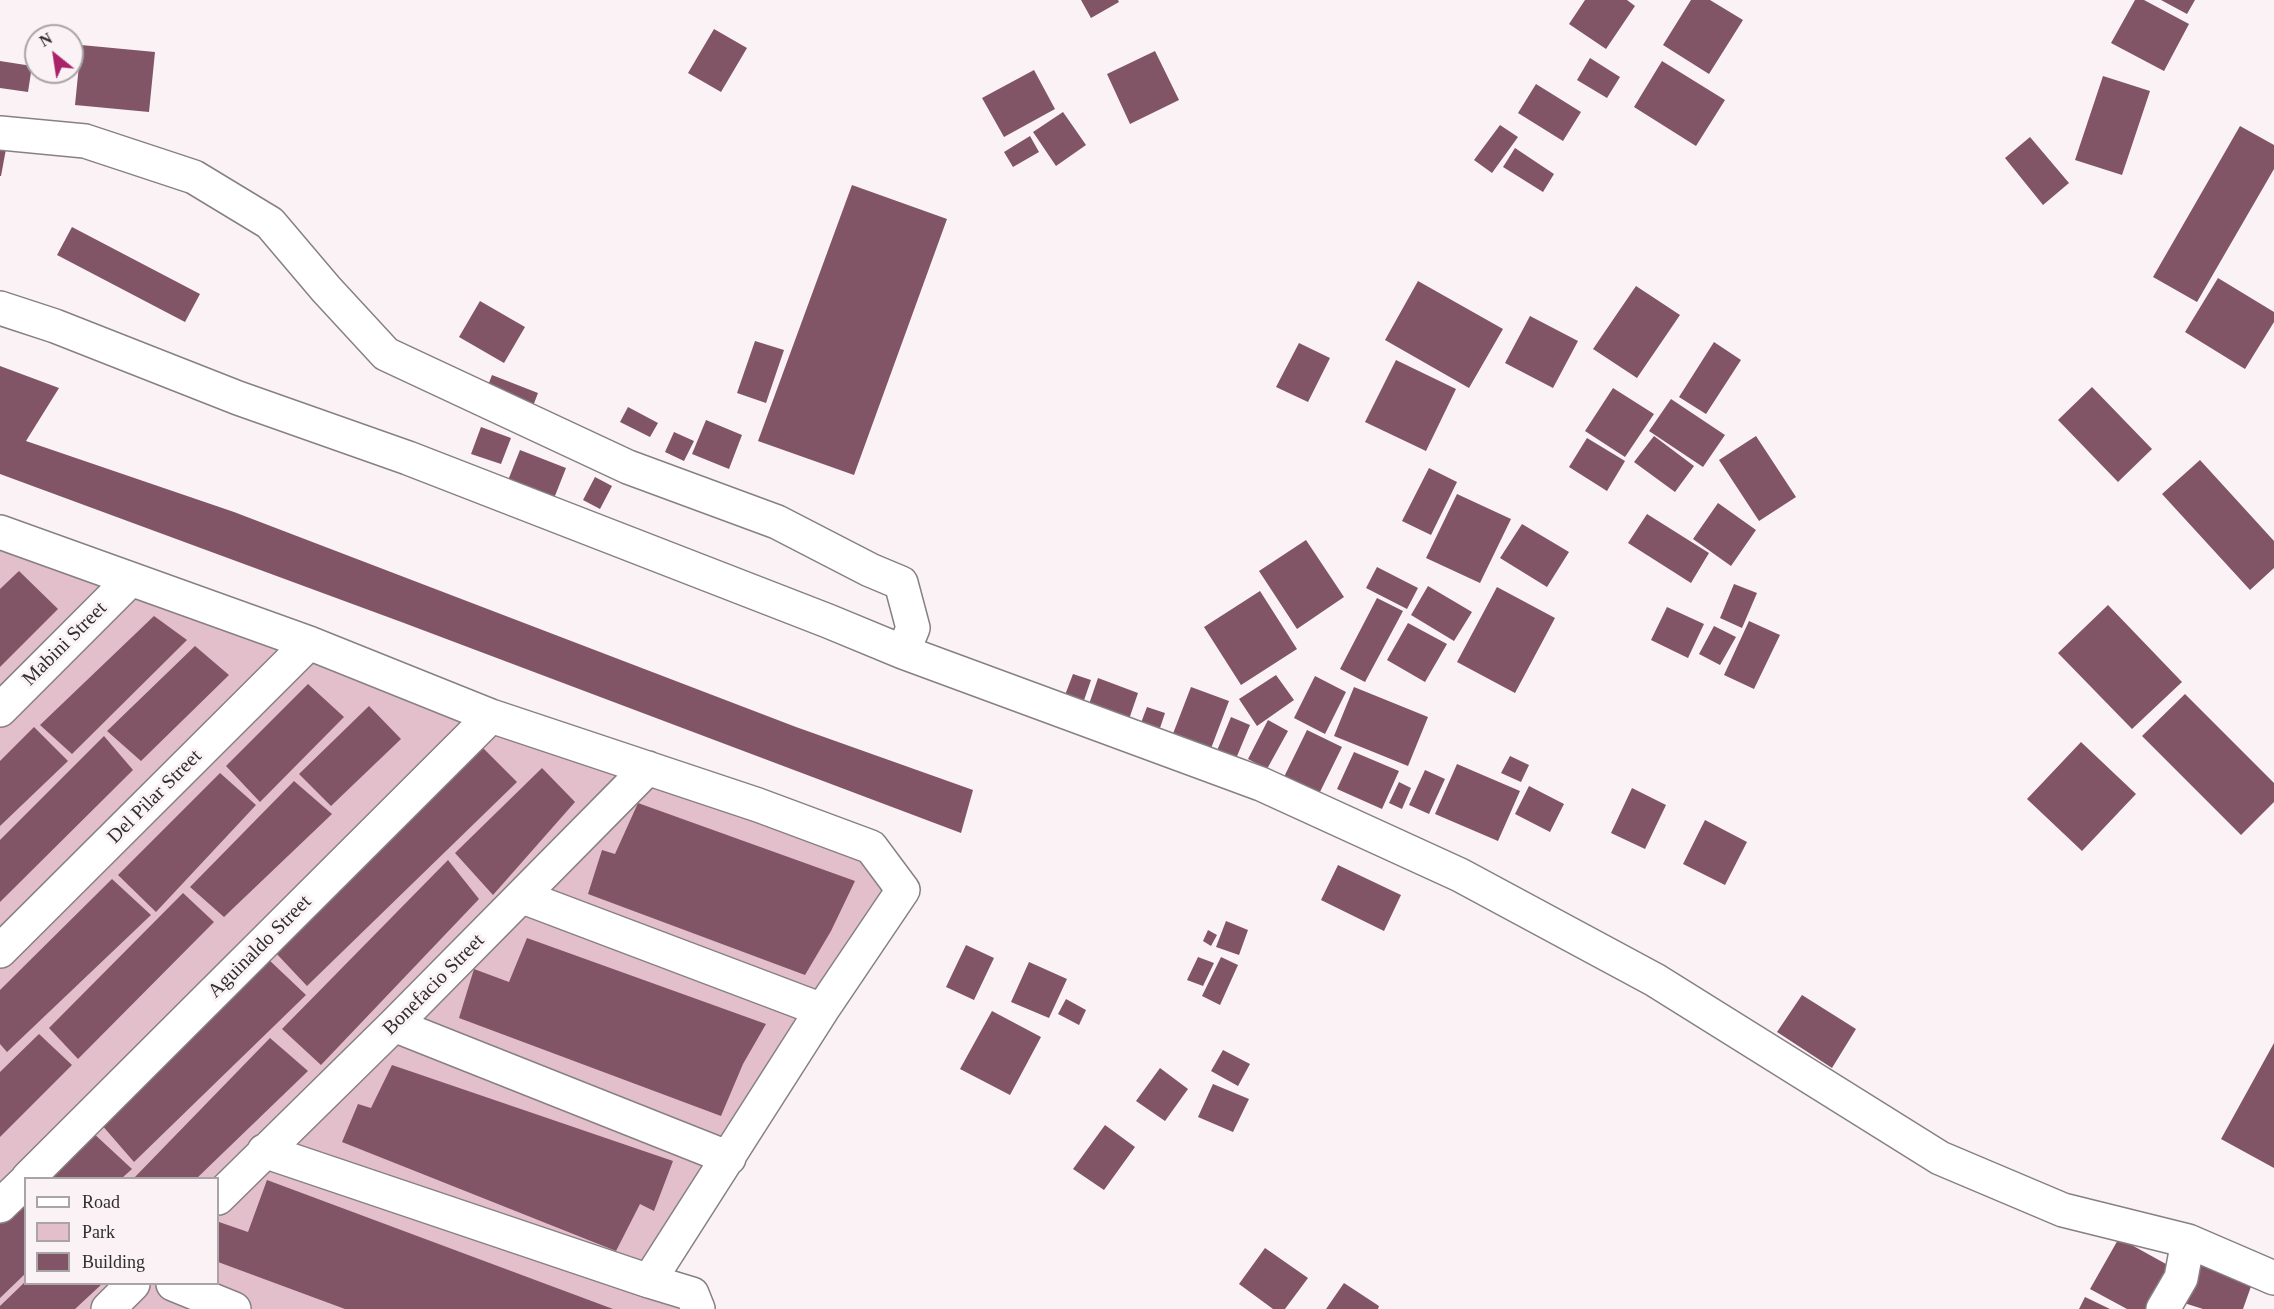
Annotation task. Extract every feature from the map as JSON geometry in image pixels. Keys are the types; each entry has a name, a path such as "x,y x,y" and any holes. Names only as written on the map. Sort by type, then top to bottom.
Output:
{"street":[{"path":"0,133 84,141 194,177 270,223 326,289 386,354 628,467 777,522 901,584 913,628 903,652"},
{"path":"0,308 55,326 238,398 408,458 903,652 1261,784 1439,866 1654,980 1940,1158 2063,1210 2188,1241 2274,1278"},
{"path":"0,532 309,643 491,716 758,805 871,847 903,890 822,1010 649,1281"},
{"name":"Mabini Street","path":"0,710 131,579"},
{"name":"Del Pilar Street","path":"0,951 309,643"},
{"name":"Aguinaldo Street","path":"30,1177 491,716"},
{"name":"Bonefacio Street","path":"219,1197 523,897 648,768"},
{"path":"523,897 822,1010"},
{"path":"394,1025 729,1158"},
{"path":"264,1151 692,1294 698,1309"},
{"name":"Aguinaldo Street","path":"0,1206 24,1183"},
{"path":"2163,1309 2181,1278 2188,1241"},
{"path":"108,1309 132,1285"},
{"path":"175,1285 234,1309"}],"green space":[{"path":"0,532 871,847 903,890 650,1281 698,1309 0,1309"}],"building":[{"path":"1081,0 1118,0 1119,2 1091,18"},
{"path":"1585,0 1627,0 1635,6 1606,49 1569,24"},
{"path":"1691,0 1710,0 1743,20 1709,74 1663,45"},
{"path":"2135,0 2144,0 2189,24 2164,71 2111,43"},
{"path":"2161,0 2195,0 2187,14"},
{"path":"714,29 747,48 721,92 688,73"},
{"path":"84,45 155,52 149,112 75,105 77,84 84,84"},
{"path":"1155,51 1179,100 1130,124 1107,74"},
{"path":"1590,58 1620,77 1607,98 1577,80"},
{"path":"0,61 24,65 24,84 29,84 28,92 0,88"},
{"path":"1662,61 1725,100 1696,146 1634,107"},
{"path":"1034,70 1055,109 1004,137 982,98"},
{"path":"2103,76 2150,91 2122,175 2075,160"},
{"path":"1536,84 1581,112 1563,141 1518,113"},
{"path":"1063,112 1086,145 1056,166 1033,132"},
{"path":"1500,125 1518,137 1492,173 1474,160"},
{"path":"2240,126 2274,145 2274,169 2197,302 2153,277"},
{"path":"1030,136 1039,152 1013,167 1004,152"},
{"path":"2030,137 2069,183 2043,205 2005,158"},
{"path":"0,148 6,149 1,176 0,176"},
{"path":"1515,148 1554,174 1543,192 1503,167"},
{"path":"852,185 947,219 854,475 758,441"},
{"path":"72,227 200,294 185,322 57,255"},
{"path":"2218,278 2274,312 2274,322 2245,369 2185,332"},
{"path":"1418,281 1503,329 1469,388 1385,340"},
{"path":"1636,286 1680,315 1637,378 1593,349"},
{"path":"480,301 525,327 504,363 459,337"},
{"path":"1530,316 1578,341 1553,388 1505,363"},
{"path":"755,341 784,350 766,403 737,393"},
{"path":"1714,342 1741,360 1706,414 1679,397"},
{"path":"1299,343 1330,358 1308,402 1276,387"},
{"path":"1396,360 1456,389 1426,451 1365,422"},
{"path":"0,366 59,388 26,441 234,512 796,727 973,790 961,833 404,623 0,474"},
{"path":"492,375 538,393 533,406 487,388"},
{"path":"2092,387 2152,449 2118,482 2058,420"},
{"path":"1613,388 1654,414 1625,457 1585,431"},
{"path":"1671,399 1725,435 1703,467 1649,431"},
{"path":"628,407 658,423 650,437 620,422"},
{"path":"706,420 742,435 729,469 692,454"},
{"path":"481,427 511,438 501,464 471,454"},
{"path":"674,432 694,441 684,461 665,452"},
{"path":"1654,436 1694,466 1675,492 1634,462"},
{"path":"1756,436 1796,497 1759,521 1719,460"},
{"path":"1587,438 1625,461 1607,491 1569,467"},
{"path":"520,450 566,468 551,506 505,488"},
{"path":"2200,460 2274,541 2274,568 2250,590 2162,494"},
{"path":"1429,468 1457,482 1431,535 1402,521"},
{"path":"595,477 612,486 600,509 583,500"},
{"path":"1457,494 1511,519 1480,583 1426,558"},
{"path":"1718,503 1756,530 1731,566 1693,539"},
{"path":"1647,514 1709,553 1691,583 1628,543"},
{"path":"1522,524 1569,552 1547,587 1500,558"},
{"path":"1306,540 1344,597 1297,629 1259,571"},
{"path":"1377,567 1418,588 1407,609 1366,588"},
{"path":"19,571 58,609 0,667 0,589"},
{"path":"1734,584 1757,593 1742,628 1720,618"},
{"path":"1428,586 1472,612 1454,641 1411,615"},
{"path":"1497,587 1555,618 1515,693 1457,662"},
{"path":"1260,591 1297,649 1241,685 1204,627"},
{"path":"1377,598 1403,611 1365,682 1340,669"},
{"path":"2108,605 2182,682 2132,729 2058,653"},
{"path":"1667,607 1704,624 1688,658 1651,640"},
{"path":"154,616 187,640 72,754 40,725"},
{"path":"1749,621 1780,635 1754,689 1724,675"},
{"path":"1408,623 1447,644 1425,682 1387,660"},
{"path":"1714,626 1736,637 1720,665 1699,654"},
{"path":"195,646 229,675 141,761 107,731"},
{"path":"1073,674 1091,680 1081,709 1062,703"},
{"path":"1276,675 1294,700 1257,726 1239,699"},
{"path":"1315,676 1346,692 1325,734 1294,718"},
{"path":"1098,678 1138,693 1126,728 1086,713"},
{"path":"308,684 344,717 260,802 226,766"},
{"path":"1191,687 1229,701 1207,759 1169,744"},
{"path":"1354,687 1428,717 1408,766 1334,736"},
{"path":"2185,694 2274,783 2274,802 2241,835 2142,736"},
{"path":"369,706 401,739 331,806 299,774"},
{"path":"1147,707 1165,713 1158,734 1139,728"},
{"path":"1231,717 1250,725 1235,761 1216,753"},
{"path":"1268,720 1288,731 1267,769 1248,759"},
{"path":"34,727 68,761 0,826 0,761"},
{"path":"1307,730 1342,747 1318,796 1283,779"},
{"path":"104,736 133,770 0,902 0,840"},
{"path":"2081,742 2136,794 2082,851 2027,799"},
{"path":"481,746 517,782 307,986 274,951"},
{"path":"1354,752 1399,771 1382,809 1337,789"},
{"path":"1510,756 1529,765 1521,782 1501,773"},
{"path":"1457,764 1520,791 1498,841 1435,814"},
{"path":"542,768 575,802 493,895 455,853"},
{"path":"1425,770 1445,779 1429,814 1409,805"},
{"path":"220,773 256,805 156,912 118,875"},
{"path":"294,781 332,814 224,917 190,887"},
{"path":"1399,782 1411,788 1402,809 1389,803"},
{"path":"1529,786 1564,804 1550,832 1515,814"},
{"path":"1632,788 1666,805 1645,849 1611,833"},
{"path":"638,803 855,881 831,931 805,975 588,894 602,850 615,854"},
{"path":"1705,820 1747,842 1725,885 1683,864"},
{"path":"448,860 479,899 321,1065 282,1029"},
{"path":"1338,865 1401,895 1384,931 1321,900"},
{"path":"112,879 151,915 7,1052 0,1044 0,990"},
{"path":"183,893 214,922 78,1059 49,1028"},
{"path":"1226,921 1248,930 1239,955 1216,947"},
{"path":"1208,930 1217,935 1211,946 1203,941"},
{"path":"527,938 766,1024 743,1064 721,1116 459,1018 474,969 509,982"},
{"path":"966,945 994,958 974,1000 946,987"},
{"path":"1198,957 1214,963 1203,986 1187,980"},
{"path":"1221,957 1238,965 1220,1005 1202,996"},
{"path":"267,958 306,995 134,1162 101,1124"},
{"path":"1029,962 1067,979 1049,1018 1011,1002"},
{"path":"1802,995 1856,1029 1832,1068 1777,1032"},
{"path":"1066,999 1086,1010 1079,1025 1058,1014"},
{"path":"992,1011 1041,1037 1010,1095 960,1069"},
{"path":"39,1034 72,1065 0,1137 0,1072"},
{"path":"270,1038 308,1071 198,1177 135,1177"},
{"path":"2274,1043 2274,1168 2221,1139"},
{"path":"1223,1050 1250,1064 1238,1086 1211,1071"},
{"path":"392,1065 673,1161 654,1211 640,1204 616,1251 342,1142 358,1104 371,1108"},
{"path":"1160,1068 1188,1089 1165,1121 1136,1101"},
{"path":"1213,1084 1249,1099 1233,1132 1198,1117"},
{"path":"1105,1125 1135,1147 1104,1190 1073,1169"},
{"path":"91,1131 132,1169 123,1177 44,1177"},
{"path":"267,1180 613,1309 345,1309 219,1262 219,1222 248,1232"},
{"path":"24,1198 24,1275 0,1298 0,1222"},
{"path":"2119,1238 2175,1269 2152,1309 2127,1309 2090,1289"},
{"path":"1265,1248 1308,1278 1285,1309 1273,1309 1239,1284"},
{"path":"2199,1260 2254,1278 2243,1309 2203,1309 2184,1303"},
{"path":"24,1283 24,1285 101,1285 75,1309 0,1309 0,1306"},
{"path":"1344,1283 1379,1306 1378,1309 1326,1309"},
{"path":"2085,1297 2110,1309 2079,1309"}]}
